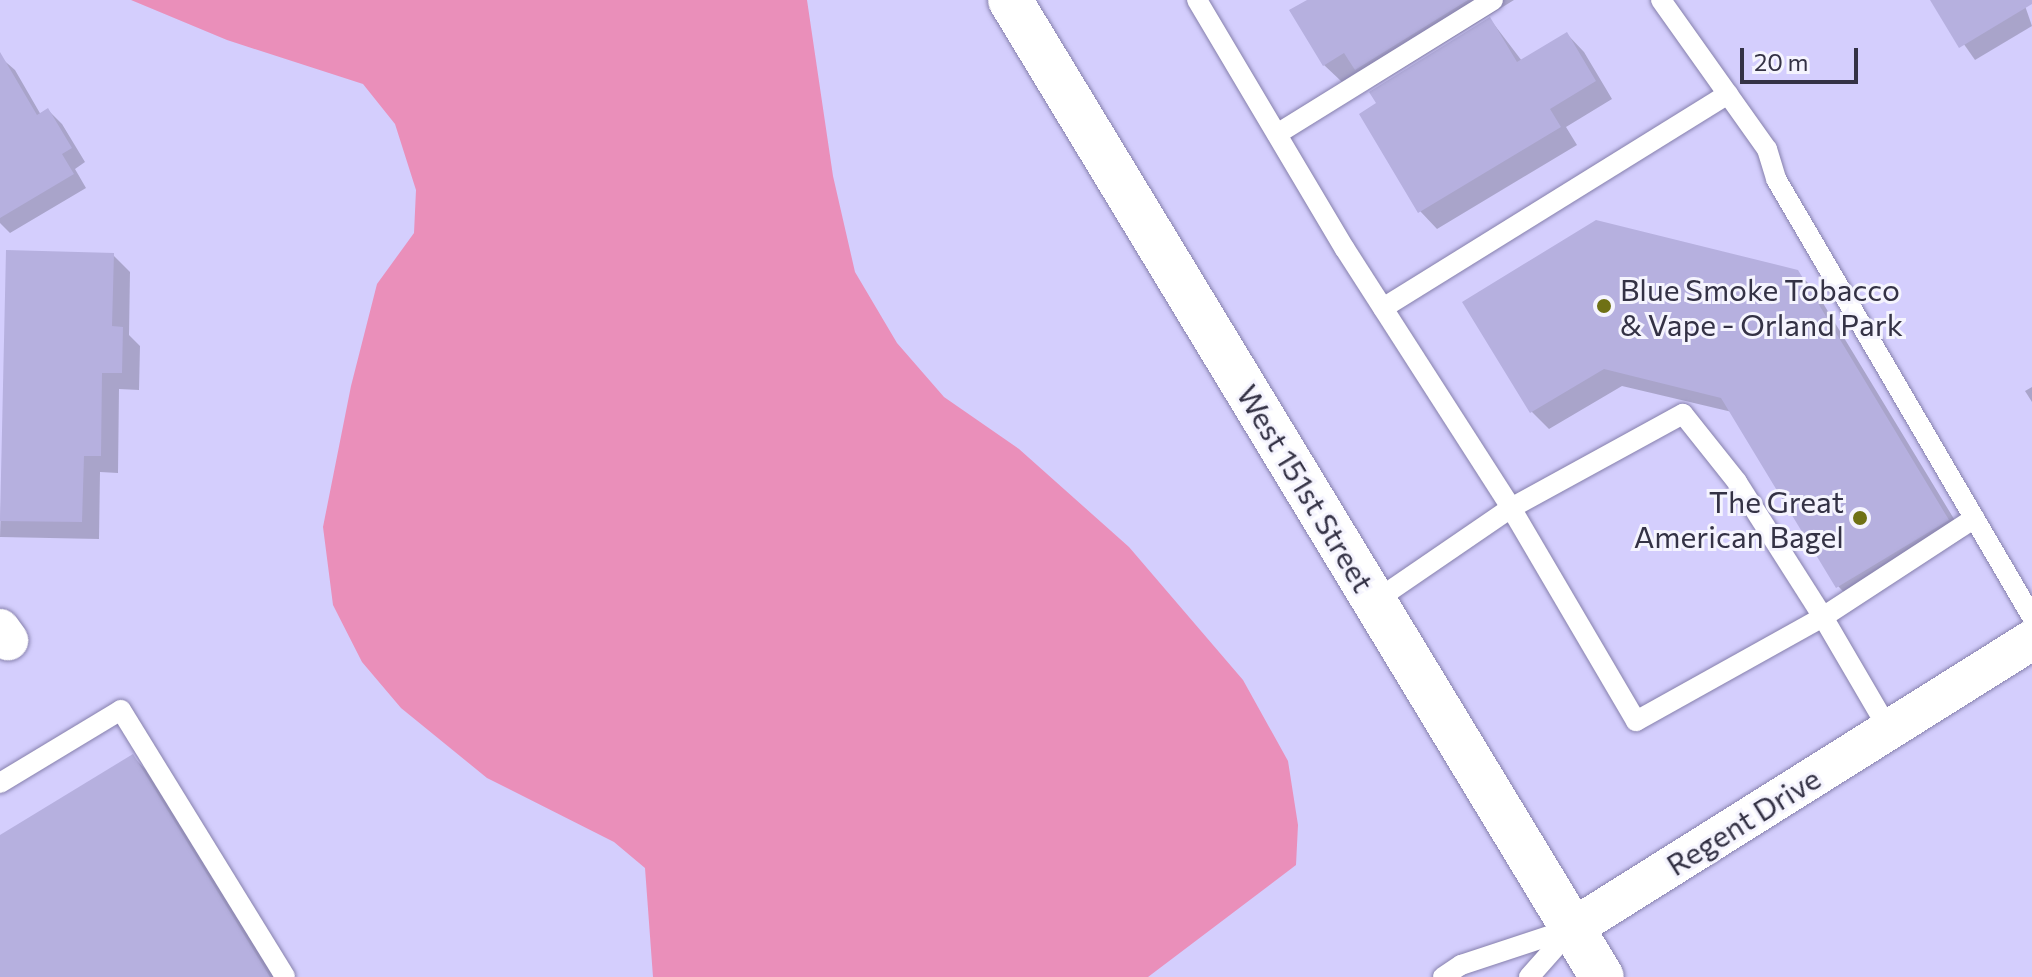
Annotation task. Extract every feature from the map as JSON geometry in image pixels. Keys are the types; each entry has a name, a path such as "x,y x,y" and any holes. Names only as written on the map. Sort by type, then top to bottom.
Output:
{"street":[{"name":"West 151st Street","path":"1010,0 1602,977"},
{"name":"Regent Drive","path":"1573,928 2032,640"}],"lane":[{"path":"1277,134 1493,0"},
{"path":"1661,0 1767,149 1784,193 2032,617"},
{"path":"1200,1 1383,308 1511,508 1636,721 1823,617 1975,518"},
{"path":"1383,308 1728,94"},
{"path":"1375,601 1511,508 1683,414 1737,482 1823,617 1889,730"},
{"path":"0,783 121,710 285,977"},
{"path":"1529,977 1573,928"},
{"name":"Regent Drive","path":"1443,977 1461,965 1573,928"}],"shaded area":[{"path":"131,0 807,0 833,176 855,272 897,343 944,397 1019,449 1129,547 1243,680 1288,761 1298,825 1296,865 1148,977 653,977 645,868 614,842 487,778 401,708 362,662 333,605 323,527 351,386 377,284 414,233 416,190 395,124 363,84 227,40"}],"building":[{"path":"1307,0 1468,0 1355,70 1344,53 1323,66 1289,10"},
{"path":"1930,0 2032,0 2032,4 1959,48"},
{"path":"1490,17 1517,62 1567,32 1596,81 1550,109 1561,127 1418,213 1359,114 1376,103 1369,92"},
{"path":"0,52 37,115 48,108 72,148 62,154 74,174 0,218"},
{"path":"1596,220 1798,270 1949,520 1836,588 1721,398 1604,369 1530,413 1462,302"},
{"path":"6,250 114,253 112,326 123,327 122,373 102,373 101,456 84,456 82,522 0,521"},
{"path":"133,754 270,977 0,977 0,835"}],"place":[{"name":"Blue Smoke Tobacco & Vape - Orland Park","path":"1604,306"},
{"name":"The Great American Bagel","path":"1860,518"}]}
